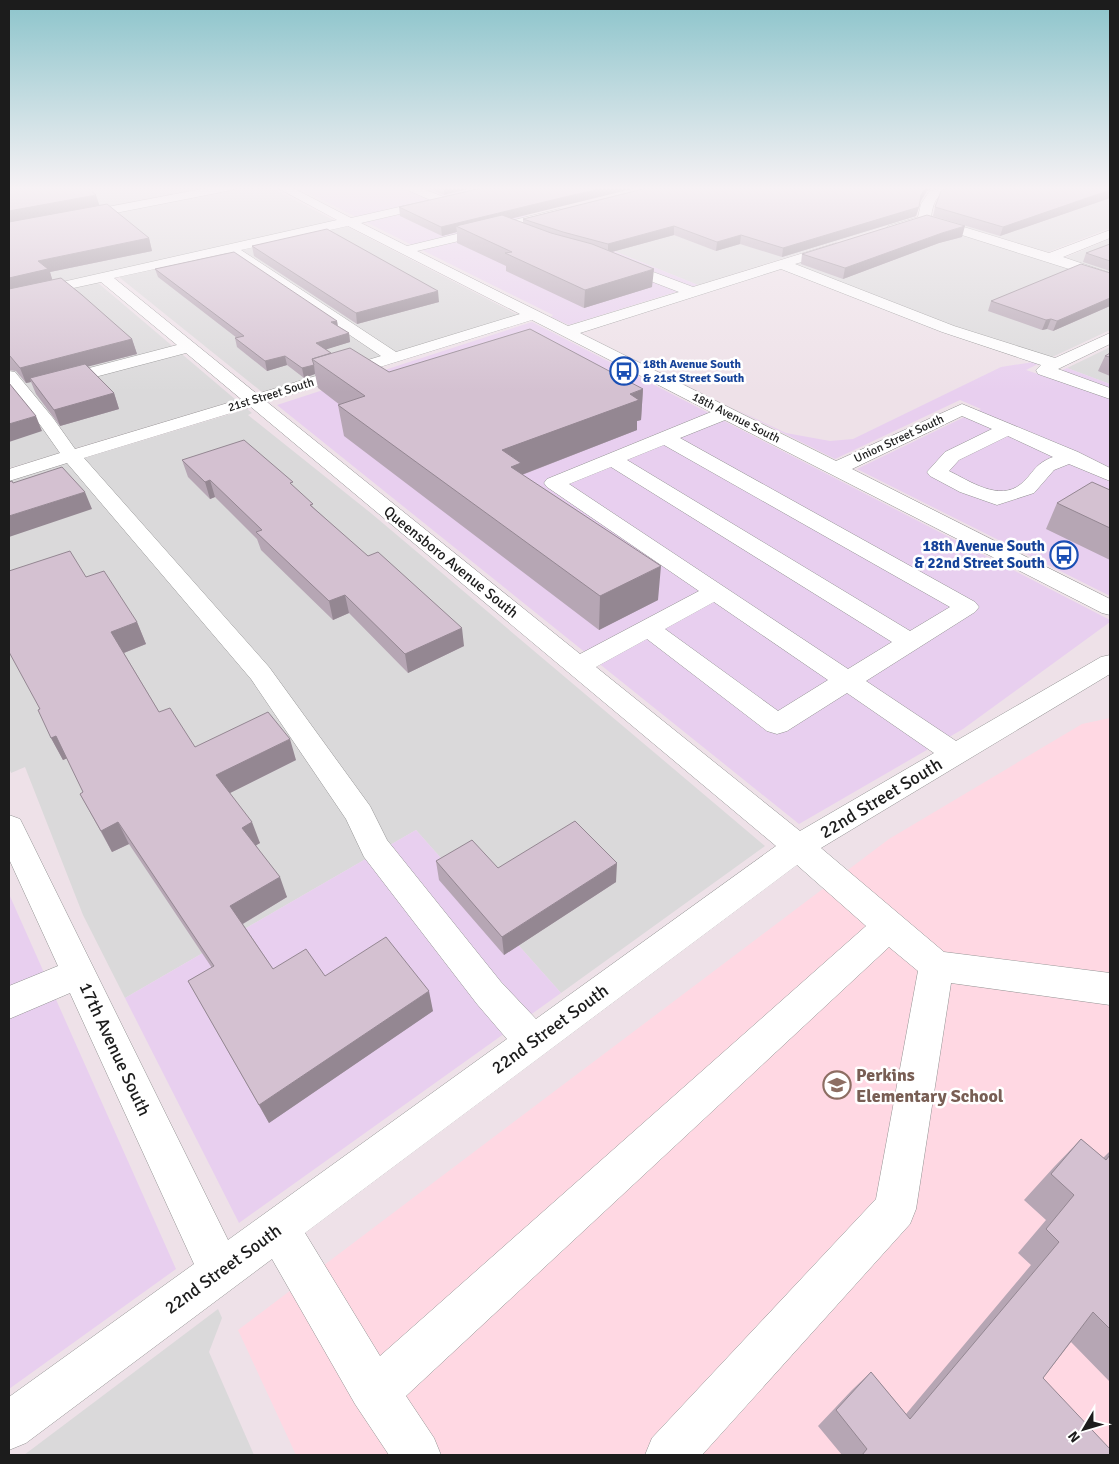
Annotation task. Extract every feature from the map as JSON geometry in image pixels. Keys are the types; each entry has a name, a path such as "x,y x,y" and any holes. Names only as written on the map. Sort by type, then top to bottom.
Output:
{"street":[{"path":"9,298 202,255"},
{"path":"241,255 395,358"},
{"name":"18th Avenue South","path":"415,255 1110,608"},
{"path":"566,332 809,255"},
{"path":"1044,255 1110,278"},
{"path":"1050,257 1054,255"},
{"path":"602,258 693,292"},
{"path":"782,264 1049,367 1110,394"},
{"name":"Queensboro Avenue South","path":"104,277 798,847 936,966"},
{"name":"21st Street South","path":"9,475 534,316"},
{"path":"1049,367 1110,338"},
{"path":"21,391 189,346"},
{"path":"9,376 71,456 260,673 358,814 374,848 489,993 533,1042"},
{"name":"Union Street South","path":"836,469 962,409 1008,429"},
{"path":"725,413 554,483 956,754"},
{"path":"1071,456 1046,466 1027,489 997,499 967,488 937,472 952,456 1008,429 1071,456 1110,475"},
{"path":"648,628 777,724 967,606 666,438"},
{"path":"612,460 909,642"},
{"path":"577,666 715,592"},
{"name":"22nd Street South","path":"9,1426 798,847 1110,663"},
{"name":"17th Avenue South","path":"9,827 220,1271"},
{"path":"372,1387 386,1381 889,926"},
{"path":"669,1455 895,1209 936,966 1110,988"},
{"path":"9,1003 78,973"},
{"path":"278,1229 372,1387 417,1455"}],"shaded area":[{"path":"9,255 187,255 9,295"},
{"path":"215,255 403,255 518,315 262,392 119,277"},
{"path":"433,255 625,255 698,285 569,325 551,317 553,315"},
{"path":"625,255 793,255 698,285"},
{"path":"824,255 1032,255 1110,282 1110,330 1046,360 787,267"},
{"path":"1070,255 1110,255 1110,274 1064,258"},
{"path":"97,282 236,400 9,468 9,302"},
{"path":"532,322 1110,620 1110,622 963,729 799,824 277,405"},
{"path":"1110,347 1110,384 1067,368 1100,352"},
{"path":"1046,360 1026,370 1047,377 1067,368 1110,384 1110,596 857,469 981,409 960,400 835,459 733,408 786,433 830,441 853,439 1001,367"},
{"path":"247,409 252,413 248,415 372,514 765,846 561,993 416,830 125,998 83,915 25,767 11,773 9,768 9,481"},
{"name":"Perkins Elementary School","path":"1110,718 1110,1455 296,1455 238,1330 889,839 1082,724"},
{"path":"416,830 561,993 239,1223 125,998"},
{"path":"9,894 176,1269 9,1389"},
{"path":"218,1309 222,1318 209,1352 254,1455 24,1455"}],"building":[{"path":"9,255 65,255 38,261 48,269 9,278"},
{"path":"219,255 239,255 337,321 331,322 349,333 316,343 331,353 312,359 314,365 302,368 285,356 265,361 235,338 244,336 155,269"},
{"path":"266,255 374,255 438,291 356,313"},
{"path":"510,255 620,255 654,269 585,290"},
{"path":"806,255 880,255 845,268"},
{"path":"1093,255 1110,255 1110,261"},
{"path":"1081,264 1110,273 1110,298 1057,321 1046,320 991,301"},
{"path":"61,278 132,339 20,368 9,356 9,289"},
{"path":"530,329 643,389 630,394 639,400 502,450 521,463 511,467 661,566 600,596 338,405 365,396 312,359 350,348 389,372"},
{"path":"85,364 114,393 54,410 30,378"},
{"path":"9,383 36,416 9,424"},
{"path":"244,440 293,482 290,483 313,504 310,505 368,556 378,552 462,628 405,654 345,595 329,601 256,532 262,530 210,480 205,482 182,460"},
{"path":"62,467 85,492 9,516 9,482 12,481 13,483"},
{"path":"1092,482 1110,490 1110,528 1057,503"},
{"path":"70,551 86,577 104,571 137,622 111,632 159,712 170,708 195,747 268,712 290,739 216,775 252,822 242,828 280,877 230,906 273,969 306,949 325,976 386,937 429,991 259,1105 188,981 214,966 118,822 101,831 80,794 83,792 56,736 51,738 38,710 40,709 9,652 9,571"},
{"path":"575,821 617,863 502,937 436,861 472,840 498,868"},
{"path":"1081,1139 1106,1160 1110,1155 1110,1329 1093,1312 1043,1378 1110,1449 1110,1455 862,1455 867,1449 836,1410 871,1372 910,1419 1059,1242 1046,1229 1074,1195 1051,1174"}],"place":[{"name":"18th Avenue South & 21st Street South","path":"624,371"},
{"name":"18th Avenue South & 22nd Street South","path":"1064,555"},
{"name":"Perkins Elementary School","path":"837,1085"}]}
